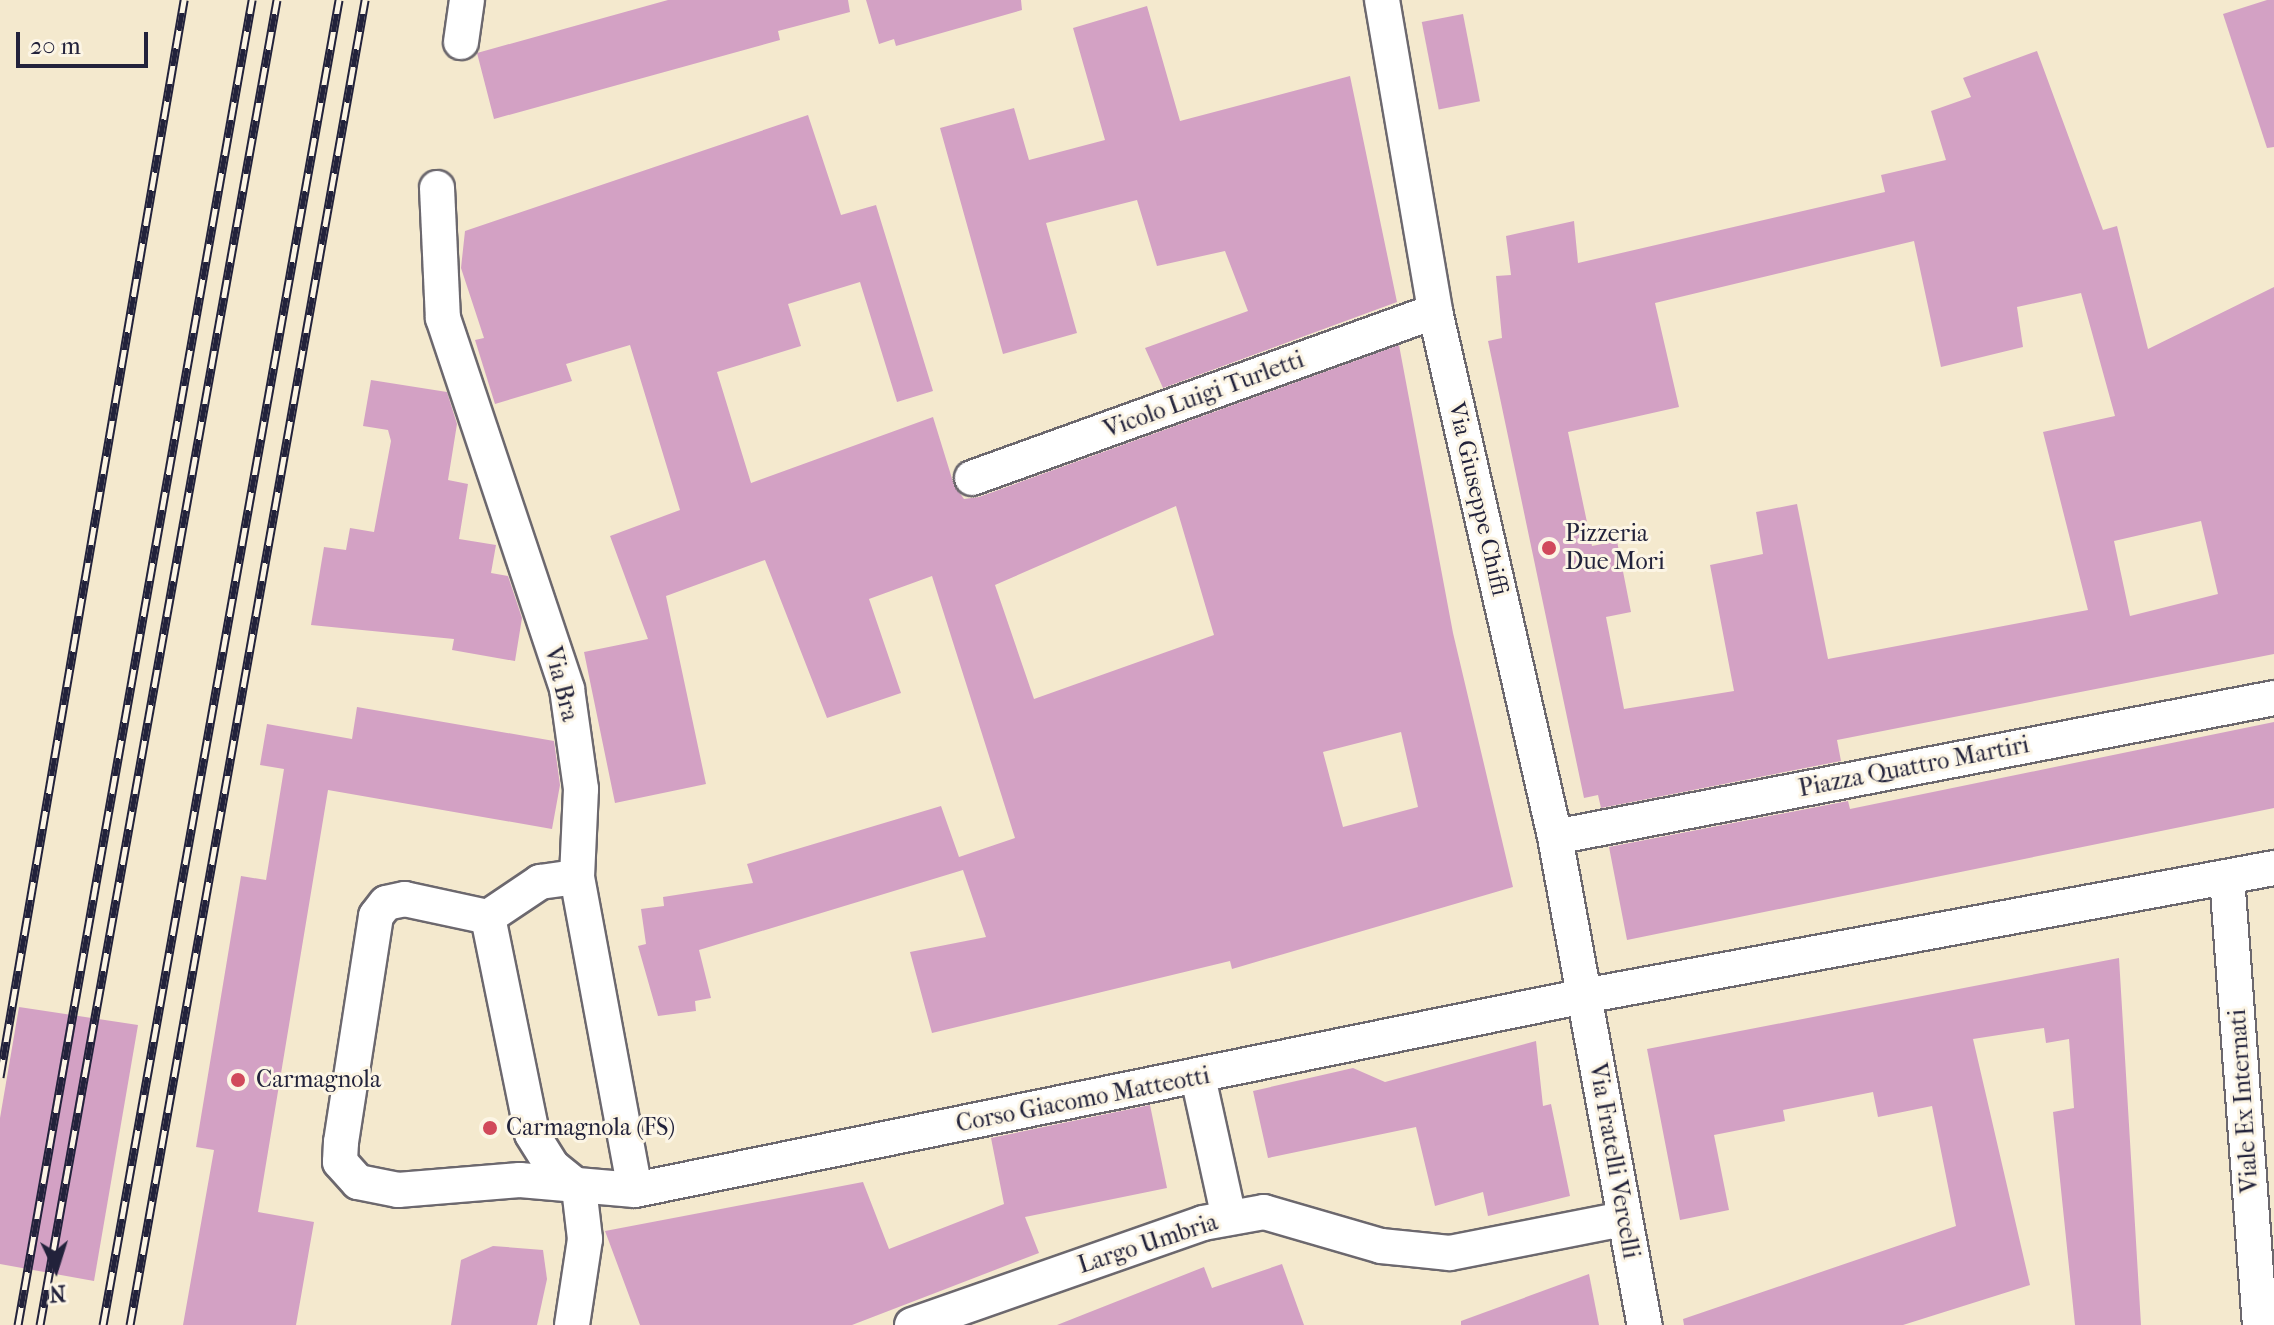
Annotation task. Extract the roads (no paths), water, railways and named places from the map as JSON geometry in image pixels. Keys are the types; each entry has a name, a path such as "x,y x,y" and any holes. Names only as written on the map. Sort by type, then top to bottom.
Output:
{"street":[{"path":"461,42 467,0"},
{"name":"Via Giuseppe Chiffi","path":"1382,0 1435,311 1555,837 1584,996"},
{"name":"Via Bra","path":"437,188 443,318 567,689 581,789 577,877 635,1190"},
{"name":"Vicolo Luigi Turletti","path":"972,478 1435,311"},
{"name":"Piazza Quattro Martiri","path":"1555,837 2274,698"},
{"path":"1584,996 2274,868"},
{"path":"572,1325 585,1239 579,1188 553,1167 532,1134 488,917 540,882 577,877"},
{"name":"Viale Ex Internati","path":"2227,877 2260,1325"},
{"name":"Corso Giacomo Matteotti","path":"488,917 405,899 386,903 376,916 340,1162 358,1182 398,1190 520,1180 579,1188 635,1190 1584,996"},
{"name":"Via Fratelli Vercelli","path":"1584,996 1645,1325"},
{"path":"1198,1077 1229,1218"},
{"name":"Largo Umbria","path":"912,1325 1229,1218 1264,1212 1381,1246 1450,1253 1624,1219"}],"railway":[{"path":"0,1077 184,0"},
{"path":"18,1325 252,0"},
{"path":"40,1325 277,0"},
{"path":"103,1325 339,0"},
{"path":"130,1325 365,0"}],"place":[{"name":"Pizzeria Due Mori","path":"1549,548"},
{"name":"Carmagnola","path":"238,1080"},
{"name":"Carmagnola (FS)","path":"490,1128"}]}
